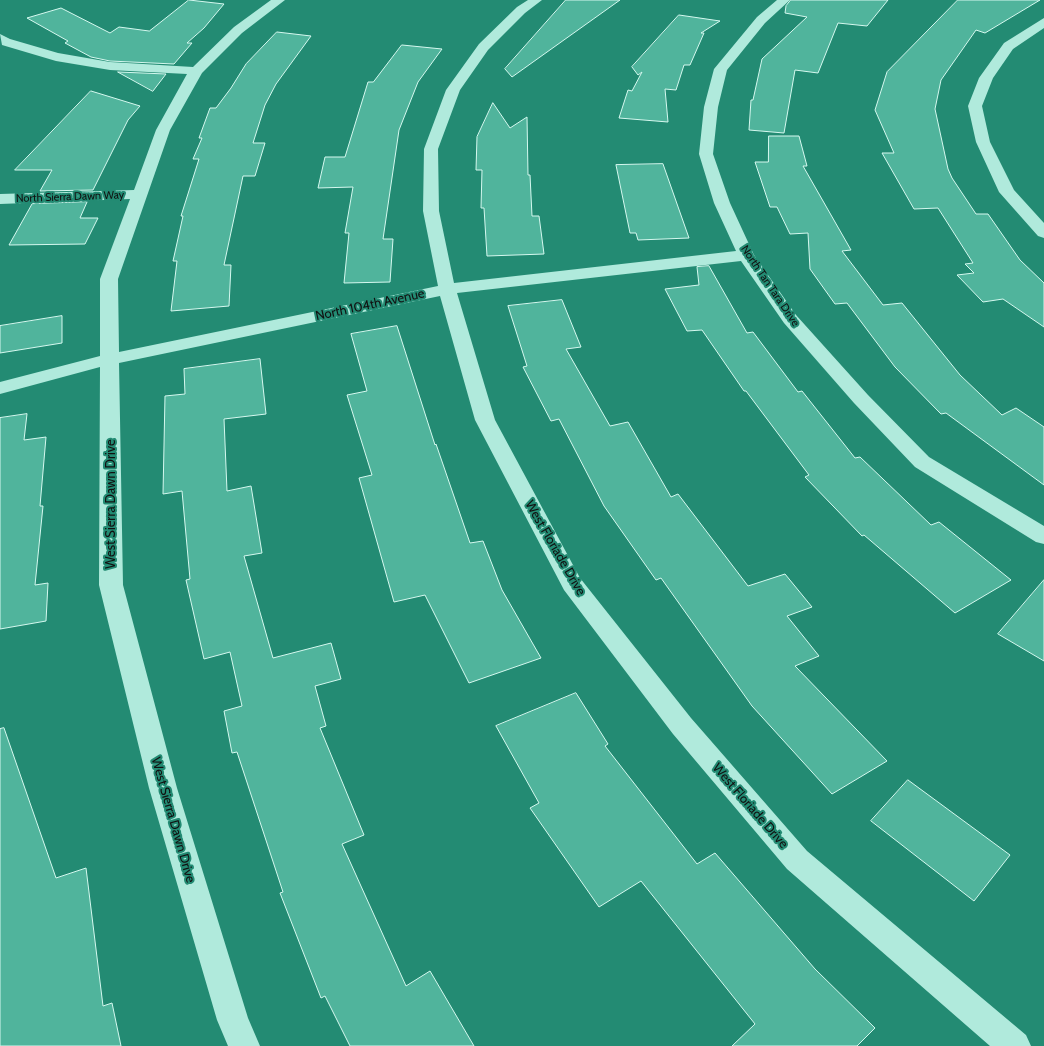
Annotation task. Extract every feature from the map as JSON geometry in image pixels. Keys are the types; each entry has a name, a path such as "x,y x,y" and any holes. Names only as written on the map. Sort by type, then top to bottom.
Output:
{"street":[{"name":"West Sierra Dawn Drive","path":"244,1046 233,1020 163,788 111,585 109,279 163,130 196,71 238,30 279,0"},
{"name":"West Floriade Drive","path":"536,0 521,10 483,47 453,90 431,149 431,211 447,289 485,420 572,584 682,726 797,860 1015,1046"},
{"name":"North Tan Tara Drive","path":"784,0 761,20 721,69 712,107 706,154 722,203 746,254 790,319 861,399 922,462 1044,536"},
{"path":"1044,22 1008,46 986,78 975,106 983,142 1007,192 1044,233"},
{"path":"0,38 6,42 56,57 110,66 196,71"},
{"name":"North Sierra Dawn Way","path":"0,199 140,194"},
{"name":"North 104th Avenue","path":"0,388 110,358 447,289 746,254"}],"building":[{"path":"189,0 224,4 204,28 187,43 192,43 174,64 110,61 91,57 65,43 68,41 27,18 61,8 110,33 119,27 149,31"},
{"path":"566,0 620,0 512,77 505,69"},
{"path":"791,0 888,0 867,26 838,23 818,73 795,70 784,133 749,130 751,100 753,100 762,59 807,17 785,13 786,6"},
{"path":"958,0 1040,0 985,33 976,30 941,80 935,109 948,169 952,178 976,214 988,214 1020,260 1044,283 1044,327 1003,299 983,302 957,275 974,273 965,264 973,263 938,208 914,209 882,153 894,153 875,110 887,72"},
{"path":"679,15 720,21 701,33 704,33 690,65 684,65 676,90 665,89 668,122 619,118 628,90 632,91 642,72 638,75 632,67"},
{"path":"277,32 311,36 276,84 265,105 253,143 265,143 255,176 243,176 224,265 231,265 229,306 171,311 177,261 173,261 183,216 181,216 199,159 193,159 202,138 199,138 210,108 216,108 246,64"},
{"path":"402,45 442,49 418,82 399,130 383,239 393,239 390,282 344,283 349,233 345,233 353,187 318,188 325,157 345,157 368,82 373,82"},
{"path":"118,72 166,74 153,91"},
{"path":"91,91 140,106 128,120 93,190 40,191 52,170 15,170"},
{"path":"493,103 510,128 527,117 528,175 530,175 532,216 539,216 544,254 487,256 484,208 481,208 482,170 476,170 477,137"},
{"path":"769,136 799,136 807,166 803,166 851,250 842,251 883,305 902,303 960,375 1002,415 1016,408 1044,427 1044,485 946,413 941,414 895,367 847,303 835,304 810,269 808,233 790,234 777,207 770,207 755,162 768,162"},
{"path":"663,164 689,238 638,240 636,233 630,233 616,165"},
{"path":"87,202 80,218 98,218 85,244 9,245 32,204"},
{"path":"709,266 747,333 753,332 798,392 802,391 855,458 860,457 931,525 939,522 1011,580 955,613 864,535 862,536 805,477 809,475 746,391 744,391 702,330 687,331 665,289 699,285 697,267"},
{"path":"562,300 581,347 566,349 610,426 628,422 671,497 678,494 748,586 785,574 812,607 787,616 819,656 795,666 887,761 832,794 752,706 661,578 656,580 604,506 559,419 551,421 523,367 527,366 508,306"},
{"path":"62,316 62,343 0,353 0,326"},
{"path":"397,326 435,445 436,444 470,543 483,541 502,590 541,658 469,683 425,595 394,602 359,478 372,475 347,395 367,391 351,334"},
{"path":"260,359 266,414 224,419 227,491 251,486 262,553 244,556 273,658 331,643 341,679 315,686 326,726 320,728 364,835 342,844 406,986 430,971 474,1046 350,1046 325,996 321,998 280,893 283,892 237,752 232,753 224,711 242,706 230,652 204,659 186,580 190,579 182,491 163,494 165,396 185,394 184,369"},
{"path":"27,414 24,440 46,437 40,506 43,506 35,585 48,583 46,621 0,629 0,418"},
{"path":"1044,580 1044,661 998,634"},
{"path":"576,693 608,744 605,746 697,864 715,853 815,969 875,1028 857,1046 732,1046 755,1024 641,881 599,907 530,808 539,803 496,726"},
{"path":"4,728 56,878 86,868 103,1006 112,1003 121,1046 0,1046 0,729"},
{"path":"908,780 1010,855 974,901 871,821"}]}
